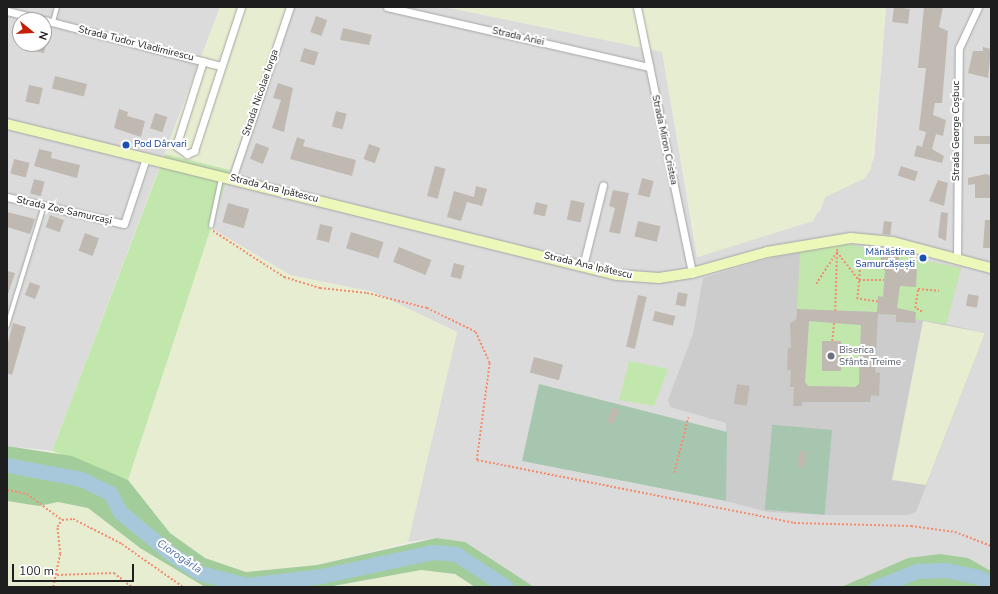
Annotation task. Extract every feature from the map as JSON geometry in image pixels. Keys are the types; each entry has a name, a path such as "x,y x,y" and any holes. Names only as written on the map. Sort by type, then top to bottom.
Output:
{"main road":[{"name":"Strada Ana Ipătescu","path":"7,124 583,266 644,278 692,273 767,252 837,239 894,242 991,268"}],"street":[{"path":"181,166 181,153 194,151 240,7"},
{"name":"Strada Nicolae Iorga","path":"232,179 290,7"},
{"name":"Strada Ariei","path":"387,7 649,67"},
{"name":"Strada Miron Cristea","path":"637,7 692,273"},
{"name":"Strada George Coșbuc","path":"957,258 958,60 964,35 978,7"},
{"name":"Strada Tudor Vladimirescu","path":"53,22 203,61 177,139 177,150 181,153"},
{"path":"203,61 221,66"},
{"name":"Strada Zoe Samurcași","path":"7,197 124,224 146,158"},
{"path":"583,266 603,185"}],"lane":[{"path":"53,22 57,7"},
{"path":"211,226 222,176"},
{"path":"7,326 44,206"}],"path":[{"path":"211,226 214,233 284,277 320,288 367,293 421,306 476,332 490,363 477,460 794,523 910,526 955,532 991,546"},
{"path":"835,311 837,239"},
{"path":"837,252 859,280"},
{"path":"816,284 837,252"},
{"path":"878,302 857,298 860,264 881,264"},
{"path":"859,280 884,280"},
{"path":"922,312 915,308 918,289 940,291"},
{"path":"832,341 834,321"},
{"path":"674,473 688,418"},
{"path":"7,490 27,494 62,520 73,519 122,544 182,587"},
{"path":"53,587 57,575 60,554 56,537 62,520"},
{"path":"57,575 114,573 132,587"}],"shaded area":[{"path":"7,7 220,7 52,451 7,446"},
{"path":"290,7 445,7 662,51 697,257 820,211 825,197 865,178 874,158 886,7 991,7 991,571 968,558 908,558 841,587 534,587 436,538 408,542 457,332 373,292 290,275 209,227"},
{"path":"848,244 961,268 946,324 985,333 916,512 909,515 825,515 768,512 726,501 726,423 670,407 668,400 693,334 703,278 771,258"}],"green space":[{"path":"220,7 290,7 230,170 165,154"},
{"path":"445,7 886,7 871,169 865,178 825,197 813,221 698,257 662,52"},
{"path":"165,154 230,170 128,480 52,451"},
{"path":"209,227 290,275 373,292 457,332 408,542 317,565 246,572 205,558 170,533 128,480"},
{"path":"848,244 961,268 946,324 871,312 797,309 800,251"},
{"path":"809,321 861,325 859,384 855,387 808,386 805,382"},
{"path":"923,321 985,333 926,485 892,480"},
{"path":"629,361 668,369 654,406 619,400"},
{"path":"539,384 727,432 726,501 522,461"},
{"path":"772,425 832,430 825,515 765,509"},
{"path":"7,446 72,456 128,480 170,533 205,558 246,572 317,565 436,538 465,542 534,587 475,587 455,574 421,570 328,587 205,587 140,548 88,508 58,502 39,506 7,501"},
{"path":"7,501 39,506 58,502 88,508 140,548 205,587 7,587"},
{"path":"940,554 968,558 991,571 991,587 841,587 908,558"},
{"path":"421,570 455,574 475,587 328,587"}],"building":[{"path":"894,7 910,9 908,24 892,22"},
{"path":"924,7 943,7 939,27 948,31 942,103 935,103 933,115 946,120 943,136 936,134 932,149 944,156 942,163 914,156 917,145 922,147 926,132 919,130 926,68 918,68"},
{"path":"316,16 327,20 321,36 310,32"},
{"path":"343,28 372,35 369,45 340,40"},
{"path":"983,47 991,49 988,78 968,73 973,51 983,51"},
{"path":"304,48 318,52 315,66 300,61"},
{"path":"55,76 87,84 84,97 52,89"},
{"path":"278,83 293,88 284,132 272,128 281,100 273,98"},
{"path":"29,85 43,88 39,105 25,102"},
{"path":"119,109 128,112 127,116 145,121 141,137 114,128"},
{"path":"336,111 347,114 342,129 332,126"},
{"path":"155,113 167,117 162,132 150,128"},
{"path":"974,136 991,136 991,144 974,144"},
{"path":"297,137 305,140 303,146 356,160 352,176 290,159"},
{"path":"256,143 269,148 263,164 250,159"},
{"path":"369,144 380,148 375,163 364,159"},
{"path":"39,149 52,152 51,158 80,165 77,178 34,166"},
{"path":"14,159 30,163 26,177 10,174"},
{"path":"435,166 446,169 438,199 427,196"},
{"path":"901,166 918,172 915,181 898,175"},
{"path":"986,174 991,176 991,198 975,198 975,184 968,185 968,178"},
{"path":"642,178 654,181 650,197 638,194"},
{"path":"34,179 45,182 41,196 30,193"},
{"path":"938,180 948,183 944,206 929,201"},
{"path":"476,186 487,189 482,206 467,202 461,221 447,217 454,191 474,197"},
{"path":"613,190 629,193 620,234 609,232 615,208 609,206"},
{"path":"571,200 585,203 581,222 567,220"},
{"path":"536,202 548,205 545,217 533,214"},
{"path":"228,203 249,209 244,228 222,222"},
{"path":"7,212 35,219 30,234 7,227"},
{"path":"941,212 948,213 946,241 938,237"},
{"path":"50,215 64,220 60,232 46,227"},
{"path":"985,220 991,220 991,248 983,248"},
{"path":"638,221 660,226 657,242 634,237"},
{"path":"884,221 892,222 890,235 882,234"},
{"path":"320,224 333,227 329,243 316,240"},
{"path":"351,232 384,242 379,258 346,248"},
{"path":"85,233 99,238 93,256 79,251"},
{"path":"399,247 431,260 425,275 393,262"},
{"path":"881,256 899,257 898,268 917,269 916,287 900,286 897,308 916,312 915,323 896,322 896,315 878,314 875,372 880,373 879,396 871,395 870,402 802,402 802,406 793,406 794,387 790,387 791,370 787,370 788,348 791,348 790,323 796,320 797,309 877,312 878,296 883,297 885,270 880,269","holes":["809,321 861,325 859,384 855,387 808,386 805,382"]},
{"path":"454,263 465,266 461,279 450,277"},
{"path":"7,271 15,273 8,294 7,294"},
{"path":"30,282 40,286 35,299 25,295"},
{"path":"678,292 688,294 685,307 676,305"},
{"path":"968,294 979,296 977,308 966,306"},
{"path":"638,295 647,297 635,349 626,347"},
{"path":"655,311 675,316 673,326 653,321"},
{"path":"13,323 26,327 12,375 7,373 7,346"},
{"name":"Biserica Sfânta Treime","path":"822,341 841,341 841,371 822,371"},
{"path":"534,357 563,365 559,380 530,372"},
{"path":"737,384 750,386 747,406 734,404"},
{"path":"613,407 620,410 611,426 607,421"},
{"path":"799,451 807,452 804,469 798,466"}],"waterway":[{"name":"Ciorogârla","path":"7,465 81,479 110,493 120,512 170,553 200,573 246,585 321,576 433,552 456,554 506,587"},
{"name":"Ciorogârla","path":"876,587 917,571 946,570 979,577 991,584"}],"place":[{"name":"Pod Dârvari","path":"126,145"},
{"name":"Mănăstirea Samurcășești","path":"923,258"},
{"name":"Biserica Sfânta Treime","path":"831,356"}]}
